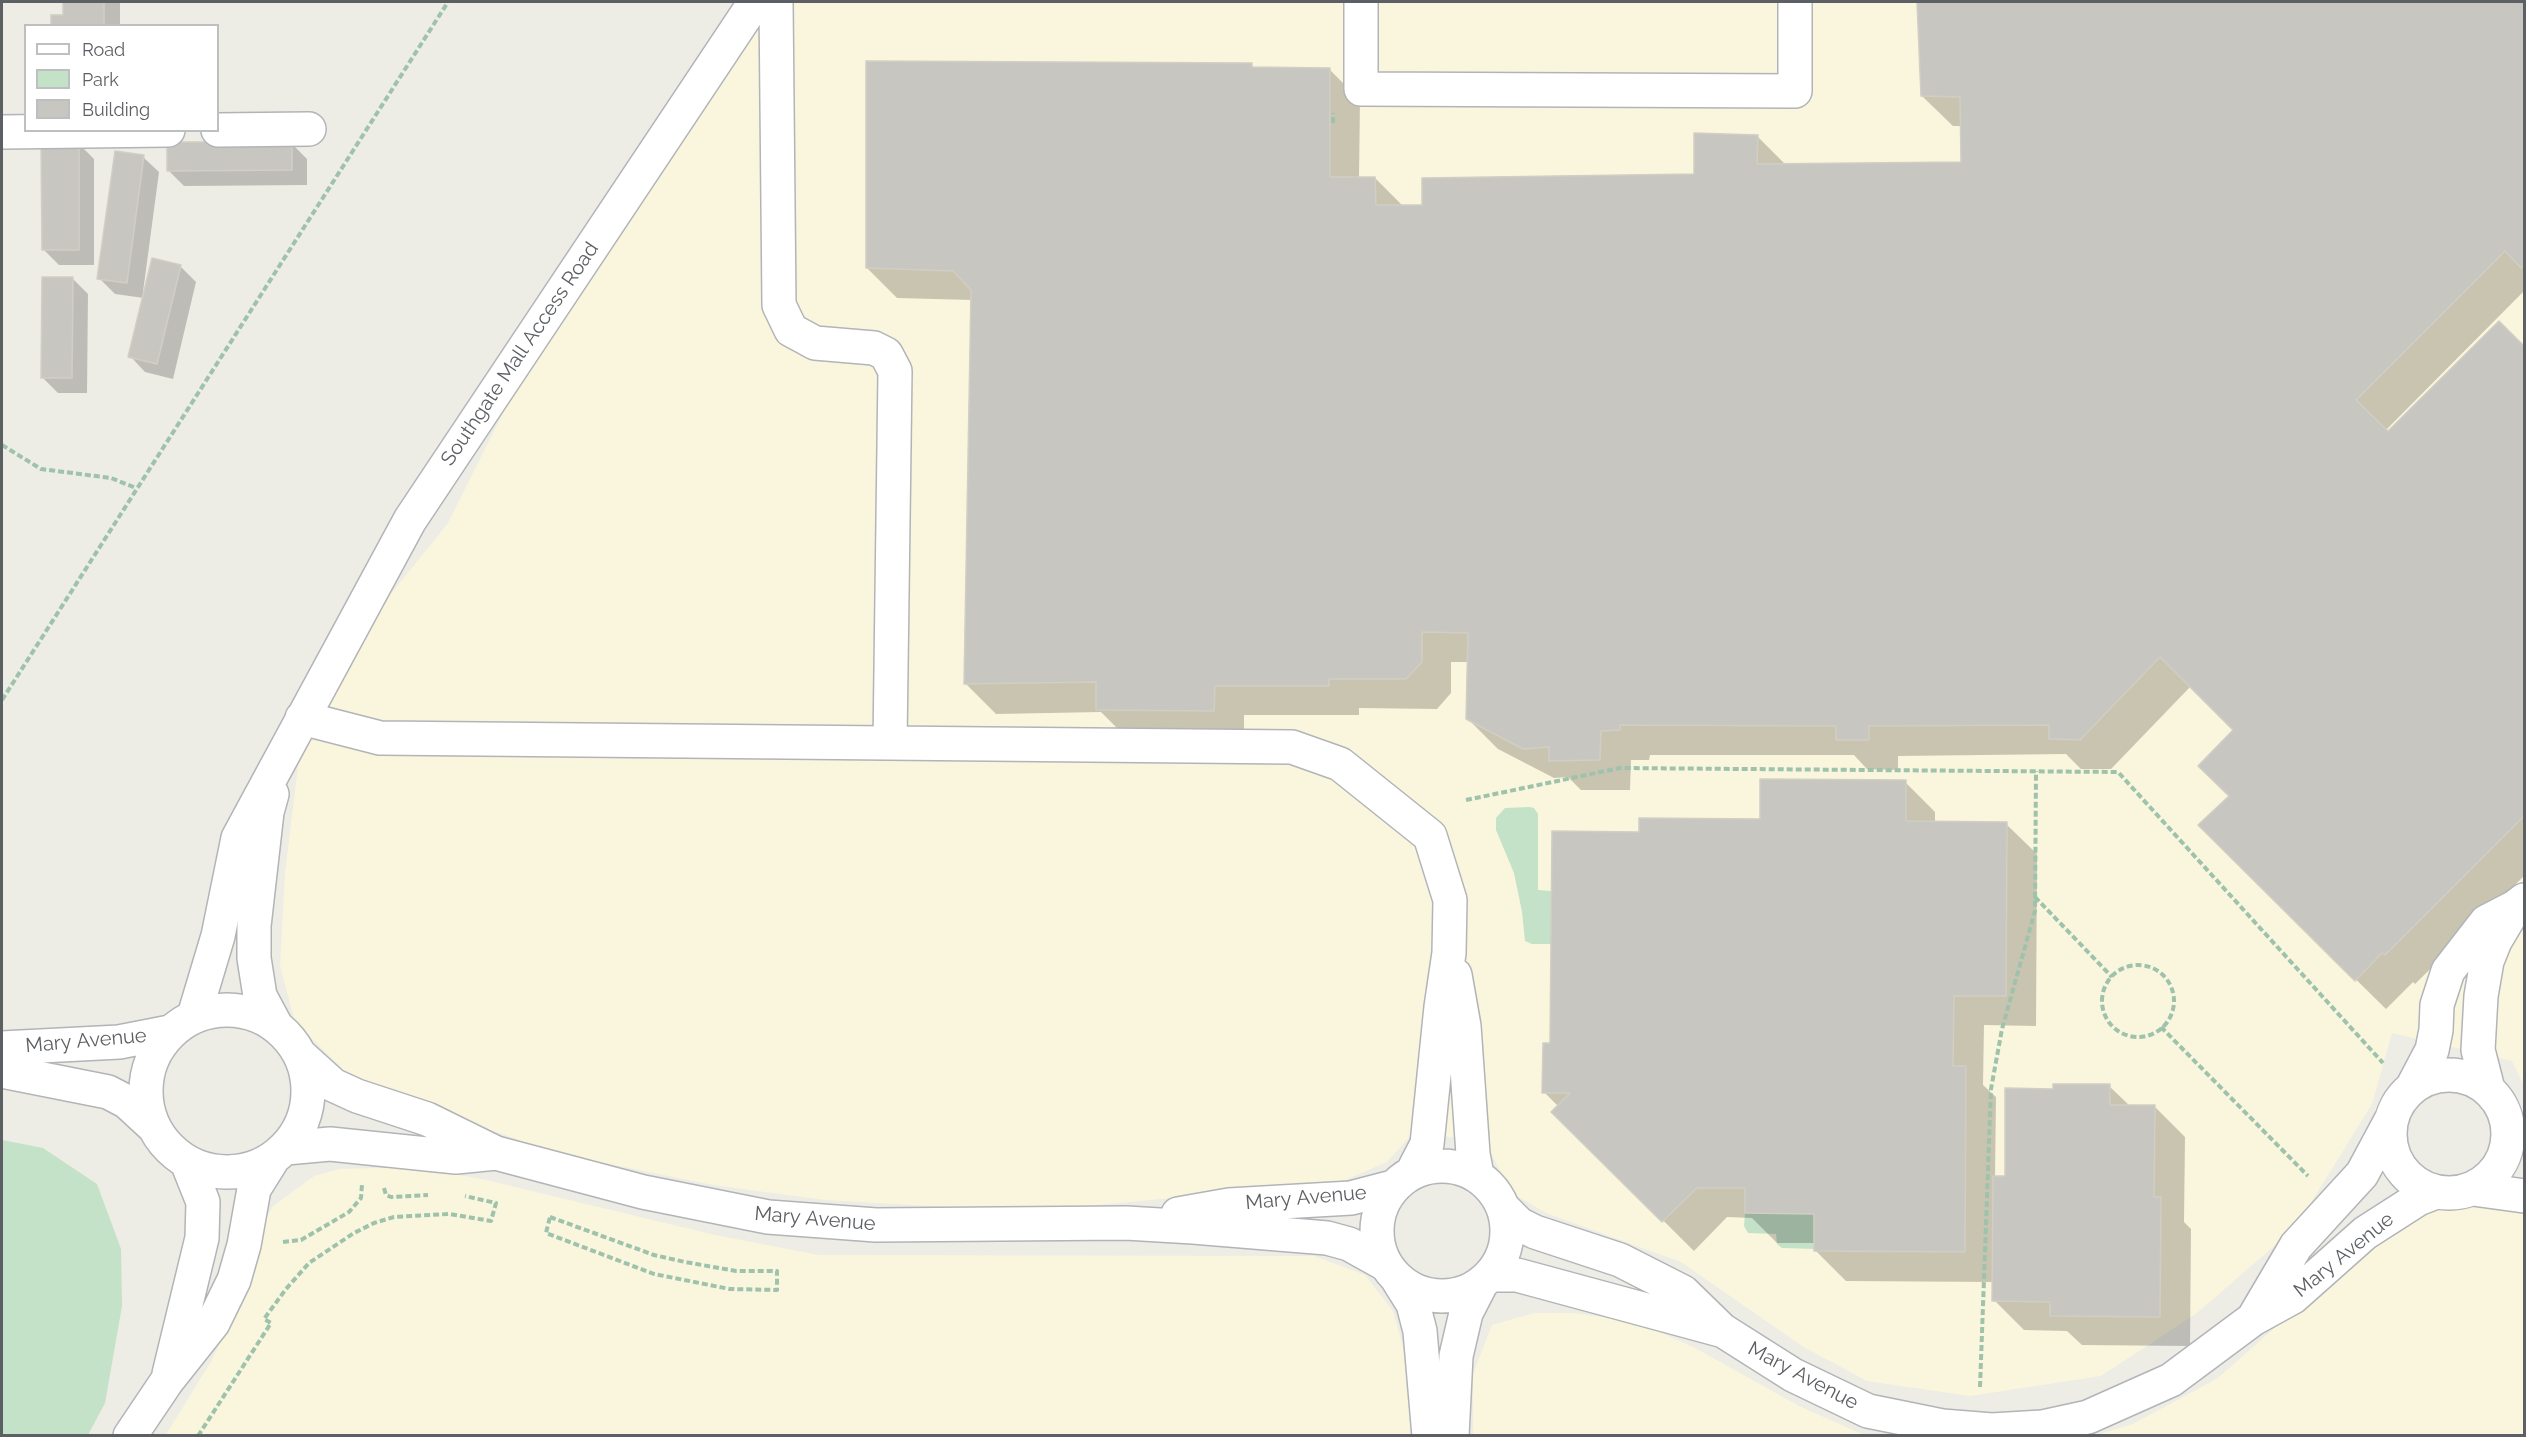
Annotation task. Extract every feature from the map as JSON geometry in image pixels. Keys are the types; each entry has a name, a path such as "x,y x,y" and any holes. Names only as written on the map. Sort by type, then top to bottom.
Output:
{"street":[{"name":"Southgate Mall Access Road","path":"182,1024 218,936 238,838 410,520 755,2"},
{"path":"776,2 778,305 791,330 815,343 874,348 886,354 895,371 890,743"},
{"path":"1361,2 1361,89 1795,92 1795,2"},
{"path":"219,130 309,129"},
{"path":"2,132 24,132"},
{"name":"Southgate Mall Access Road","path":"275,1024 260,996 254,958 254,926 267,812 280,761 302,718"},
{"path":"302,718 380,738 1292,747 1340,764 1430,836 1450,900 1449,953 1441,1006 1427,1144 1382,1204 1377,1225 1378,1245 1413,1304 1420,1331 1429,1436"},
{"path":"2401,1079 2430,1078 2450,1074 2470,1079 2488,1089 2516,1129 2501,1164 2489,1179 2473,1189 2455,1194 2436,1192 2418,1186 2404,1173 2394,1158 2389,1139 2391,1120 2398,1103 2401,1079 2432,1050 2437,1005 2448,971 2486,921 2520,903"},
{"path":"2488,1089 2478,1050 2481,996 2487,961 2495,941 2520,903"},
{"path":"1449,953 1462,1010 1471,1098 1473,1154 1477,1175"},
{"path":"130,1436 167,1381 213,1323 234,1280 244,1245 254,1189 280,1153 300,1128 308,1105 308,1080 301,1056 290,1038 275,1024 249,1012 222,1009 182,1024 155,1052 147,1077 146,1102 154,1127 169,1148 187,1162 208,1170 232,1172 254,1168 280,1153 330,1144 456,1158 496,1153"},
{"name":"Mary Avenue","path":"2,1048 119,1042 182,1024"},
{"path":"301,1056 333,1085 357,1096 427,1119 496,1153"},
{"name":"Mary Avenue","path":"2,1071 108,1092 127,1102 154,1127"},
{"name":"Mary Avenue","path":"2253,1319 2296,1246 2362,1174 2391,1120"},
{"name":"Mary Avenue","path":"496,1153 644,1192 768,1217 876,1225 1115,1223 1327,1238 1348,1244 1392,1272"},
{"path":"167,1381 201,1238 203,1202 187,1162"},
{"path":"1402,1180 1433,1166 1456,1167 1477,1175 1494,1190 1505,1210 1508,1233 1504,1255 1466,1312 1456,1356 1452,1436"},
{"name":"Mary Avenue","path":"1115,1223 1228,1205 1351,1198 1402,1180"},
{"path":"2473,1189 2524,1196"},
{"name":"Mary Avenue","path":"1505,1210 1519,1224 1535,1232 1620,1260 1683,1292 1722,1330 1793,1375 1868,1411 1942,1426 2043,1431 2088,1417 2171,1380 2253,1319 2293,1298 2365,1233 2418,1199 2436,1192"},
{"path":"1392,1272 1416,1292 1436,1297 1457,1295 1476,1288 1487,1279"},
{"name":"Mary Avenue","path":"1487,1279 1517,1275 1722,1330"}],"path":[{"path":"2,699 448,2"},
{"path":"2,445 42,469 111,478 136,488"},
{"path":"1466,800 1620,768 2118,772 2401,1079"},
{"path":"1980,1387 1990,1089 2002,1029 2035,910 2036,771"},
{"path":"2035,896 2112,977"},
{"path":"2137,965 2156,970 2169,982 2175,1001 2169,1020 2161,1027 2156,1033 2138,1038 2119,1033 2106,1020 2101,1001 2106,983 2119,970 2137,965"},
{"path":"2161,1027 2308,1177"},
{"path":"279,1241 301,1240 349,1212 361,1198 363,1178"},
{"path":"384,1178 386,1195 391,1197 439,1195"},
{"path":"198,1436 271,1323 264,1319 309,1263 354,1233 374,1223 394,1217 449,1214 491,1221 496,1203 458,1195"},
{"path":"550,1217 654,1255 675,1260 736,1271 777,1271 777,1290 730,1289 677,1280 626,1265 546,1233 550,1217"}],"shaded area":[{"path":"774,2 2524,2 2524,1086 2512,1061 2392,1033 2372,1104 2296,1227 2197,1313 2101,1376 1970,1396 1867,1381 1802,1346 1681,1262 1546,1213 1512,1193 1485,1142 1414,1132 1387,1162 1343,1181 1089,1206 949,1207 825,1200 713,1185 555,1153 356,1082 295,1022 280,966 285,873 298,766 370,620 448,523 510,399"},
{"path":"411,1167 482,1179 715,1235 819,1255 1314,1256 1365,1275 1393,1311 1410,1371 1410,1435 165,1436 212,1360 252,1273 261,1227 273,1206 314,1176 340,1169"},
{"path":"2493,1204 2524,1212 2524,1435 2094,1436 2135,1423 2218,1378 2385,1230 2414,1213"},
{"path":"1534,1313 1574,1313 1638,1322 1695,1348 1799,1406 1864,1435 1473,1435 1473,1374 1492,1325"}],"green space":[{"path":"1505,808 1534,808 1538,814 1538,890 1551,891 1551,944 1532,944 1525,941 1514,873 1496,830 1496,818"},
{"path":"2,1140 43,1148 97,1184 121,1249 122,1306 105,1403 88,1435 2,1435"},
{"path":"1745,1213 1814,1214 1814,1249 1782,1248 1777,1244 1776,1234 1748,1233 1744,1226"}],"building":[{"path":"63,2 104,2 104,24 51,24 51,15 63,15"},
{"path":"1917,2 2524,2 2524,265 2521,268 2505,251 2356,400 2388,431 2499,321 2524,346 2524,816 2385,955 2382,953 2355,981 2198,825 2229,796 2198,766 2233,730 2160,657 2080,740 2049,739 2049,725 1869,726 1869,740 1836,740 1836,726 1620,725 1620,730 1601,731 1600,760 1549,761 1549,747 1523,749 1466,719 1468,633 1422,632 1422,662 1406,679 1329,679 1329,686 1215,686 1214,711 1096,710 1096,682 964,684 971,290 953,271 866,268 866,61 1252,63 1252,67 1330,68 1330,177 1375,177 1376,205 1422,205 1422,178 1694,174 1694,133 1758,135 1757,164 1961,162 1960,97 1921,96"},
{"path":"41,142 79,142 79,250 42,250"},
{"path":"167,142 292,142 292,170 167,171"},
{"path":"115,151 144,155 127,283 97,279"},
{"path":"152,258 181,265 157,364 128,357"},
{"path":"42,277 73,277 72,378 41,378"},
{"path":"1760,779 1906,780 1906,821 2007,822 2006,996 1954,996 1953,1066 1966,1066 1965,1252 1814,1251 1814,1214 1745,1213 1745,1188 1697,1188 1662,1222 1551,1112 1570,1093 1542,1093 1543,1043 1550,1043 1552,831 1639,832 1639,818 1760,819"},
{"path":"2053,1084 2110,1084 2110,1105 2155,1105 2154,1197 2161,1197 2160,1317 2050,1316 2050,1302 1992,1301 1993,1176 2005,1176 2005,1088 2053,1089"}]}
